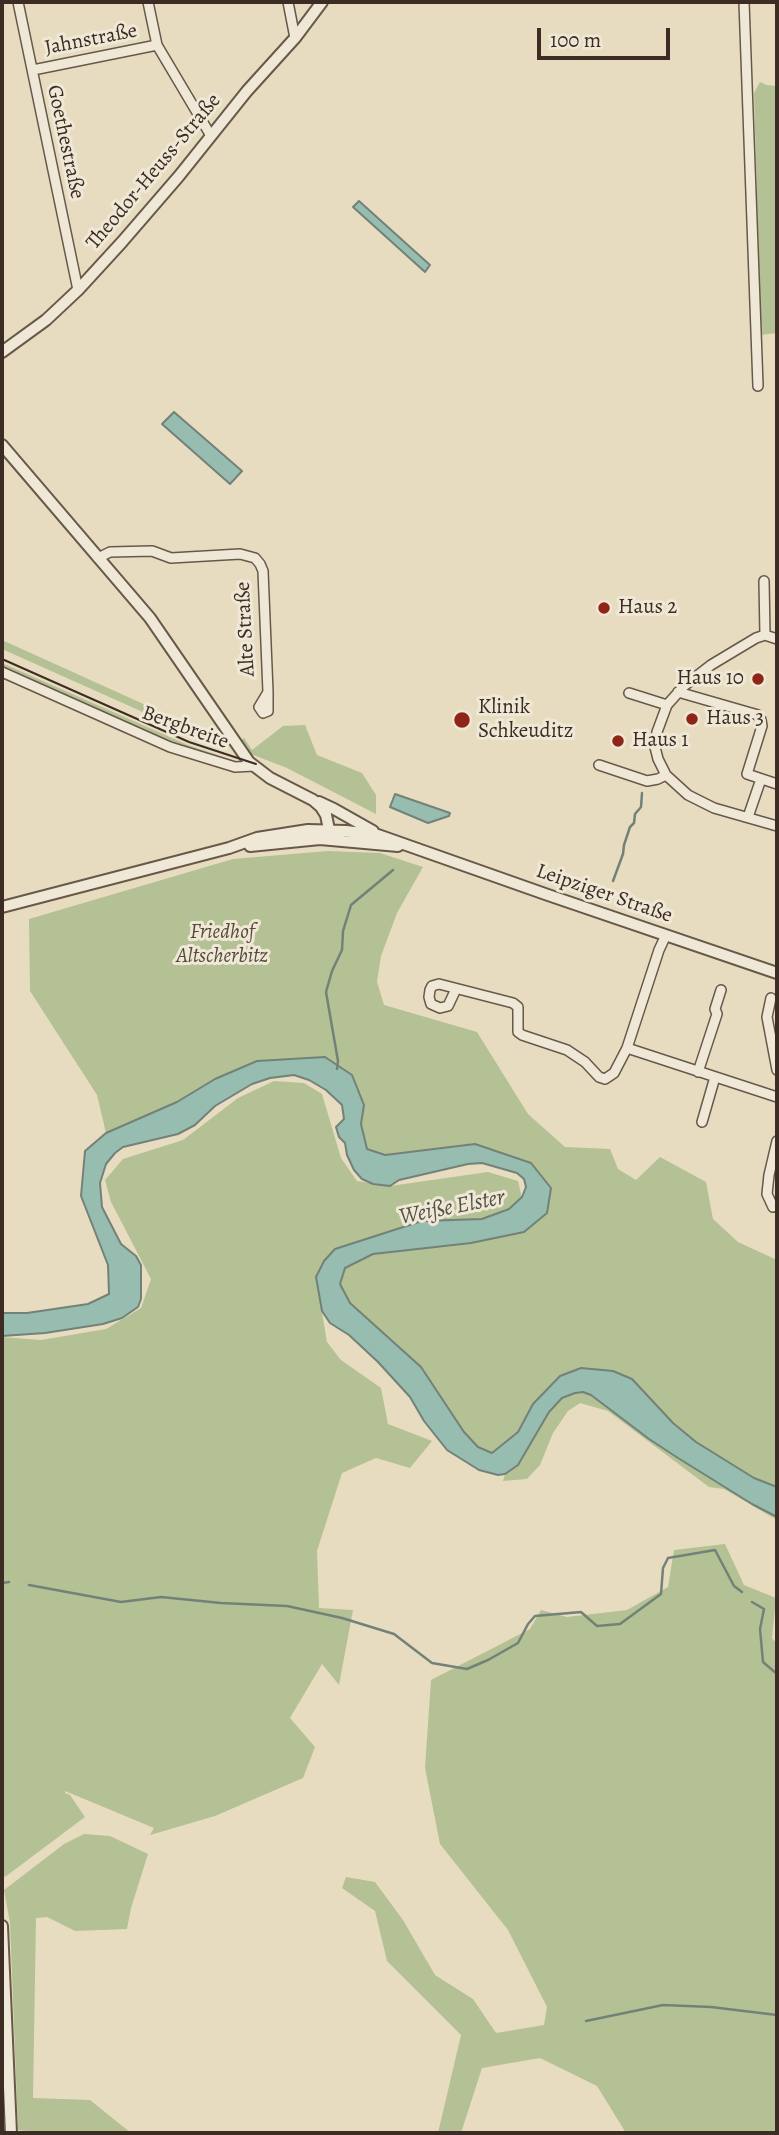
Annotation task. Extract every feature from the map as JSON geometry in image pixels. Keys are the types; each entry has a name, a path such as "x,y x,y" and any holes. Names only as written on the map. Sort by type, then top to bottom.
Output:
{"street":[{"name":"Goethestraße","path":"18,2 78,290"},
{"path":"148,2 157,45 211,136"},
{"path":"288,2 295,38"},
{"name":"Theodor-Heuss-Straße","path":"2,352 46,320 78,290 179,176 322,2"},
{"path":"744,2 758,386"},
{"name":"Jahnstraße","path":"33,70 157,45"},
{"path":"2,445 149,618 244,756 254,766"},
{"name":"Alte Straße","path":"98,558 110,552 152,551 172,558 240,554 255,558 262,571 268,692"},
{"path":"764,581 765,635"},
{"path":"777,639 765,635 756,638 711,665 678,692 667,705 657,732 655,747 657,759 666,775 688,795 714,808 777,826"},
{"name":"Bergbreite","path":"2,672 170,747 235,767 254,766 270,778 313,800"},
{"path":"678,692 758,715 762,726 747,774 777,784"},
{"path":"629,693 667,705"},
{"path":"599,765 647,781 666,775"},
{"path":"748,817 761,779"},
{"path":"313,800 324,811 330,834"},
{"name":"Leipziger Straße","path":"313,800 378,835 418,850 777,973"},
{"path":"342,814 346,836"},
{"name":"Leipziger Straße","path":"2,907 229,848 257,838 308,830 418,850"},
{"name":"Leipziger Straße","path":"229,848 330,834"},
{"name":"Leipziger Straße","path":"346,836 378,835"},
{"path":"456,989 513,1003 517,1007 518,1032 567,1050 585,1062 599,1077 606,1079 614,1073 627,1048 666,935"},
{"path":"698,1072 718,1014 715,1009 721,990"},
{"path":"771,998 767,1017 777,1070"},
{"path":"627,1048 777,1097"},
{"path":"702,1122 715,1077"},
{"path":"773,1207 767,1194 777,1141"},
{"path":"2,1926 11,2133"}],"green space":[{"path":"760,82 777,86 777,333 761,335 754,93"},
{"path":"2,640 223,740 228,747 192,734 2,649"},
{"path":"2,663 188,745 238,762 235,764 180,747 2,668"},
{"path":"305,725 317,755 362,773 376,795 376,814 287,768 248,753 240,741 244,738 252,750 283,726"},
{"name":"Friedhof Altscherbitz","path":"328,851 380,853 423,867 397,913 381,956 377,982 384,1005 477,1032 528,1114 565,1147 610,1149 618,1169 636,1180 660,1157 706,1182 713,1219 738,1242 777,1260 777,1487 754,1478 696,1442 673,1423 632,1379 613,1371 581,1368 533,1404 519,1431 492,1453 478,1447 464,1432 421,1367 350,1303 340,1285 345,1268 373,1254 471,1243 551,1188 531,1163 475,1144 385,1155 367,1149 361,1124 364,1105 325,1057 215,1079 177,1102 106,1133 97,1095 30,991 29,919 233,859"},
{"path":"274,1081 304,1083 322,1094 341,1158 357,1181 390,1186 488,1172 518,1181 522,1198 509,1209 482,1219 422,1221 316,1277 327,1342 341,1360 381,1388 388,1424 432,1441 410,1468 376,1458 342,1473 317,1551 319,1608 353,1610 339,1685 322,1664 290,1718 315,1747 303,1778 215,1816 150,1835 154,1828 65,1791 85,1817 5,1877 2,1872 2,1337 41,1340 106,1329 141,1308 151,1279 111,1202 105,1180 123,1159 183,1140 238,1098"},
{"path":"583,1392 591,1395 649,1439 777,1517 777,1520 724,1489 709,1487 608,1411 580,1403 568,1411 553,1433 540,1465 527,1479 503,1481 505,1474 512,1470 549,1412 562,1398"},
{"path":"725,1544 744,1585 776,1598 772,1638 777,1644 777,2133 626,2133 597,2086 540,2058 482,2068 461,2133 438,2133 461,2035 387,1961 375,1911 342,1888 346,1877 375,1882 403,1920 435,1975 473,1999 496,2033 544,2025 547,2007 508,1930 440,1844 425,1768 431,1680 530,1629 541,1610 567,1617 627,1610 668,1587 674,1550"},
{"path":"84,1834 110,1836 148,1854 127,1929 75,1931 47,1917 36,1918 33,2098 90,2100 131,2133 46,2133 18,2130 10,1923 4,1890 64,1844"}],"water":[{"path":"359,201 430,265 425,272 353,207"},
{"path":"174,412 242,471 230,484 162,424"},
{"path":"395,794 450,813 449,816 428,823 390,807"},
{"path":"325,1057 352,1075 364,1105 361,1124 367,1149 385,1155 475,1144 531,1163 551,1188 547,1213 524,1232 471,1243 373,1254 345,1268 340,1284 350,1303 421,1367 464,1432 478,1447 492,1453 518,1432 533,1404 560,1376 581,1368 613,1371 632,1379 673,1423 696,1442 754,1478 777,1487 777,1517 678,1458 591,1395 583,1392 562,1398 549,1412 518,1465 505,1474 479,1470 447,1450 424,1421 410,1397 378,1362 349,1335 330,1323 322,1311 316,1277 324,1261 335,1249 422,1221 482,1219 509,1209 522,1197 526,1187 524,1179 517,1173 482,1163 399,1180 390,1186 373,1184 362,1179 354,1170 345,1143 339,1137 336,1127 344,1119 342,1105 326,1090 294,1075 252,1084 215,1106 195,1125 178,1134 123,1147 106,1164 100,1183 102,1207 121,1244 136,1256 141,1265 141,1299 138,1307 122,1318 103,1324 2,1336 2,1313 27,1313 88,1304 109,1294 108,1265 81,1196 85,1151 106,1133 177,1102 215,1079 257,1061"}],"waterway":[{"path":"613,881 630,827 641,807 642,793"},
{"path":"337,1069 338,1061 326,992 342,950 343,931 351,905 393,870"},
{"path":"29,1585 121,1602 161,1597 287,1606 342,1618 394,1634 432,1663 467,1669 518,1643 535,1616 581,1612 597,1626 620,1624 661,1594 663,1568 668,1558 715,1550 734,1586 742,1592"},
{"path":"2,1583 9,1582"},
{"path":"752,1602 764,1609 760,1629 763,1662 777,1674"},
{"path":"586,2021 663,2005 711,2007 777,2015"}],"tram line":[{"path":"2,659 189,742 256,764"}],"place":[{"name":"Haus 2","path":"604,608"},
{"name":"Haus 10","path":"758,679"},
{"name":"Haus 3","path":"692,719"},
{"name":"Klinik Schkeuditz","path":"462,720"},
{"name":"Haus 1","path":"618,741"}],"water label":[{"name":"Weiße Elster","path":"452,1208"}]}
